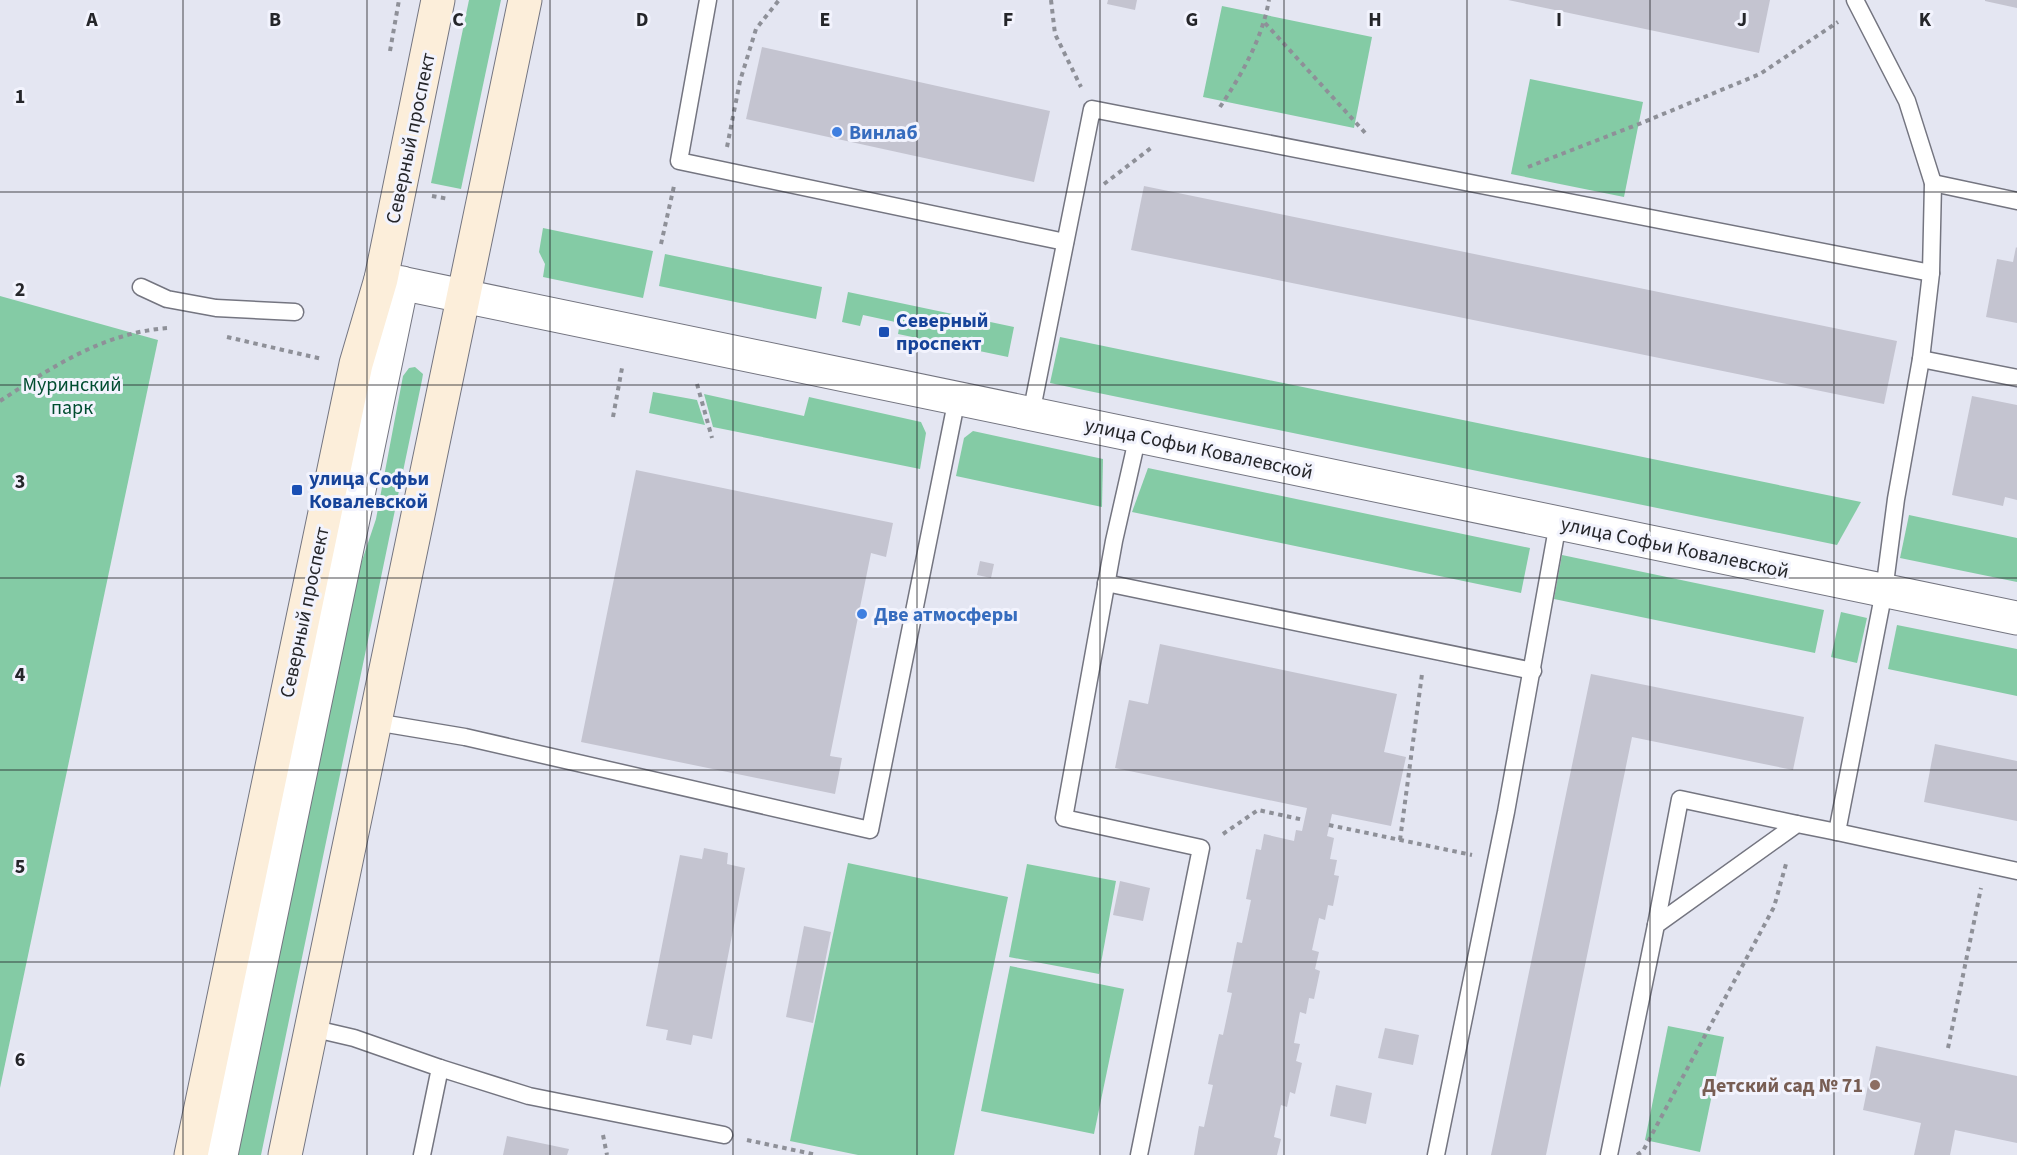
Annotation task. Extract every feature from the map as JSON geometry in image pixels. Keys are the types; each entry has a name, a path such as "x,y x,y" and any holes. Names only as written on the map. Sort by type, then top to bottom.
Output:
{"main road":[{"name":"Северный проспект","path":"191,1155 356,364 391,281 435,0"},
{"path":"285,1155 525,0"}],"street":[{"name":"улица Софьи Ковалевской","path":"391,281 2017,618"},
{"name":"Северный проспект","path":"222,1155 391,281"}],"lane":[{"path":"708,0 679,161 1065,242"},
{"path":"1838,832 1884,591 1896,500 1921,359 1931,273 1933,183 1907,100 1856,4"},
{"path":"1031,414 1092,109 1931,273"},
{"path":"1933,183 2017,201"},
{"path":"141,287 167,298 216,308 296,312"},
{"path":"1921,359 2017,378"},
{"path":"375,722 477,740 870,830 957,398"},
{"path":"1138,435 1114,541 1064,818 1201,848 1139,1155"},
{"path":"1436,1155 1533,671 1541,611 1558,523"},
{"path":"1106,583 1533,671"},
{"path":"1609,1155 1680,799 2017,871"},
{"path":"1656,925 1797,824"},
{"path":"311,1028 354,1038 529,1096 724,1135"},
{"path":"422,1155 440,1068"}],"path":[{"path":"723,170 741,81 756,29 778,0"},
{"path":"1052,0 1055,34 1092,109"},
{"path":"1204,130 1239,79 1265,23 1269,0"},
{"path":"1480,185 1639,124 1760,74 1856,4"},
{"path":"1265,23 1397,168"},
{"path":"1072,208 1180,125"},
{"path":"661,244 679,161"},
{"path":"431,195 458,201"},
{"path":"0,401 41,374 93,345 148,329 172,327"},
{"path":"217,334 329,361"},
{"path":"613,417 622,368"},
{"path":"697,384 712,438"},
{"path":"1400,840 1426,649"},
{"path":"1201,848 1258,810 1304,820"},
{"path":"1637,1155 1643,1151 1774,907 1797,824"},
{"path":"1329,825 1496,860"},
{"path":"1948,1048 1986,865"},
{"path":"724,1135 817,1155"}],"green space":[{"path":"469,0 501,0 461,189 431,183"},
{"path":"1222,6 1372,37 1354,128 1203,97"},
{"path":"1530,79 1643,102 1624,197 1511,174"},
{"path":"543,228 653,251 643,298 543,277 545,264 539,252"},
{"path":"665,254 822,287 816,319 659,286"},
{"path":"848,292 1014,327 1008,357 898,334 900,323 863,315 860,326 842,322"},
{"name":"Муринский парк","path":"0,296 158,340 0,1088"},
{"path":"1060,337 1861,502 1837,545 1050,383"},
{"path":"415,367 423,374 422,380 261,1155 230,1155 339,629 376,519 403,376 409,368"},
{"path":"653,392 697,400 705,425 649,413"},
{"path":"704,394 804,416 809,397 921,422 926,433 920,469 713,427"},
{"path":"973,431 1103,459 1102,507 956,476 964,438"},
{"path":"1148,468 1530,548 1521,593 1132,512"},
{"path":"1909,515 2017,538 2017,582 1900,558"},
{"path":"1562,555 1824,610 1815,653 1554,599"},
{"path":"1841,612 1867,618 1857,663 1831,657"},
{"path":"1897,625 2017,649 2017,696 1888,669"},
{"path":"848,863 1008,897 954,1155 858,1155 790,1141"},
{"path":"1027,864 1116,881 1099,974 1009,957"},
{"path":"1010,966 1124,989 1094,1134 981,1111"},
{"path":"1668,1026 1724,1037 1700,1152 1645,1140"}],"building":[{"path":"1108,0 1137,0 1135,10 1107,4"},
{"path":"1508,0 1770,0 1759,53"},
{"path":"2017,0 2017,8 1985,1"},
{"path":"762,47 1050,111 1034,182 746,119"},
{"path":"1144,186 1897,341 1884,404 1131,250"},
{"path":"2016,247 2017,323 1986,317 1997,259 2013,262"},
{"path":"1972,396 2017,405 2017,500 2005,497 2003,506 1952,495"},
{"path":"636,470 893,523 886,557 871,553 830,756 842,758 835,794 581,742"},
{"path":"980,561 994,564 991,578 977,575"},
{"path":"1160,644 1397,694 1384,752 1406,757 1391,826 1332,814 1327,836 1334,838 1330,859 1337,860 1334,875 1339,876 1333,906 1328,905 1325,920 1319,918 1312,950 1319,952 1315,969 1320,971 1314,999 1309,998 1306,1014 1300,1012 1294,1043 1300,1044 1296,1061 1302,1063 1295,1094 1290,1092 1287,1107 1281,1105 1274,1137 1281,1139 1277,1155 1194,1155 1199,1126 1204,1127 1213,1085 1208,1084 1219,1034 1223,1035 1232,993 1227,992 1237,942 1242,943 1251,900 1246,899 1256,849 1261,850 1264,834 1294,841 1296,830 1302,831 1307,808 1115,768 1129,700 1148,704"},
{"path":"1591,674 1804,717 1793,770 1632,737 1546,1155 1491,1155"},
{"path":"1935,744 2017,761 2017,821 1924,802"},
{"path":"704,848 728,853 727,864 745,868 712,1039 693,1035 691,1045 666,1040 668,1030 646,1026 680,855 702,859"},
{"path":"1120,881 1150,888 1143,921 1113,915"},
{"path":"804,926 831,932 813,1023 786,1017"},
{"path":"1385,1028 1419,1035 1413,1065 1378,1058"},
{"path":"1876,1046 2017,1076 2017,1143 1955,1130 1950,1155 1914,1155 1921,1123 1863,1110"},
{"path":"1336,1085 1372,1093 1366,1124 1330,1116"},
{"path":"507,1136 569,1149 567,1155 503,1155"}],"place":[{"name":"Винлаб","path":"837,132"},
{"name":"Северный проспект","path":"884,332"},
{"name":"улица Софьи Ковалевской","path":"297,490"},
{"name":"Две атмосферы","path":"862,614"},
{"name":"Детский сад № 71","path":"1875,1085"}]}
